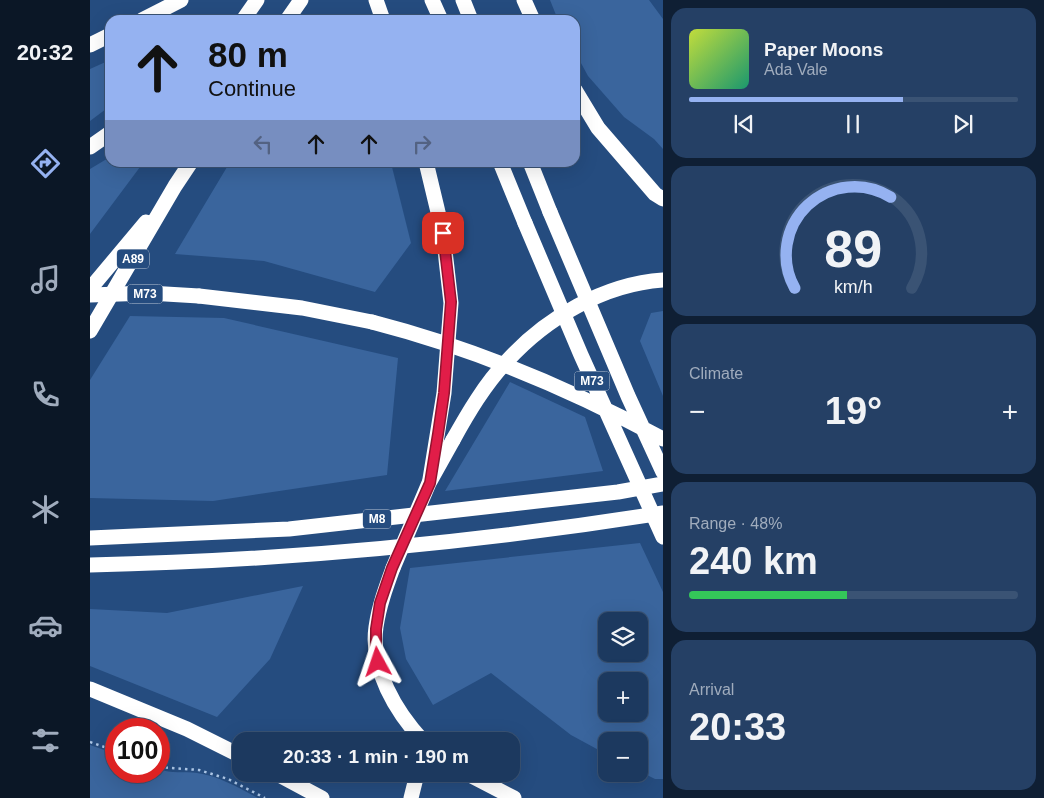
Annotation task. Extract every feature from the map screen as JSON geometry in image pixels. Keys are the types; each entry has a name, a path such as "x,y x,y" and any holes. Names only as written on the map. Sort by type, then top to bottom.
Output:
{"highway":[{"path":"152,15 181,0"},
{"path":"246,15 257,0"},
{"path":"290,15 301,0"},
{"path":"432,0 439,15"},
{"path":"463,0 470,15"},
{"path":"524,0 531,15"},
{"path":"90,44 105,37"},
{"path":"580,98 598,128 655,194 663,199"},
{"path":"90,147 105,136"},
{"name":"A89","path":"90,331 188,167"},
{"path":"427,167 443,233 451,302 444,393 430,483"},
{"name":"M73","path":"502,167 581,355 663,537"},
{"name":"M73","path":"532,167 628,396 663,472"},
{"path":"90,289 175,186"},
{"name":"M8","path":"414,732 403,718 383,679 378,662 376,629 380,603 392,568 430,483 453,440 491,380 517,350 533,336 575,308 601,295 650,281 663,280"},
{"name":"M73","path":"90,295 149,293 199,296 302,308 372,322 439,341 495,362 582,398 623,417 663,439"},
{"name":"M8","path":"90,538 289,529 618,492 663,484"},
{"name":"M8","path":"90,565 245,559 365,551 533,532 663,514"},
{"path":"90,689 187,729 232,752"},
{"path":"291,782 322,798"},
{"path":"412,797 415,782"},
{"path":"483,782 514,798"}],"path":[{"path":"90,742 105,747"},
{"path":"170,768 206,772 228,779 265,798"}],"shaded area":[{"path":"550,0 649,0 663,19 663,149 654,139 624,117 588,76 580,61 580,15 556,15"},
{"path":"105,62 105,110 90,121 90,69"},
{"path":"105,160 105,167 140,167 90,234 90,169"},
{"path":"227,167 392,167 411,243 375,292 264,261 175,254"},
{"path":"663,311 663,396 640,341 651,313"},
{"path":"130,316 224,318 398,358 387,475 213,501 90,498 90,380"},
{"path":"510,382 585,417 603,471 445,491"},
{"path":"640,543 663,592 663,779 655,779 648,776 648,732 598,732 598,750 571,735 491,673 433,705 406,659 400,628 410,568"},
{"path":"303,586 270,659 217,717 90,666 90,609 167,613"},
{"path":"90,745 105,750 105,783 170,783 170,771 192,772 229,783 258,798 90,798"}],"route":[{"path":"378,662 376,629 380,603 392,568 430,483 438,434 444,393 451,302 443,233"}]}
